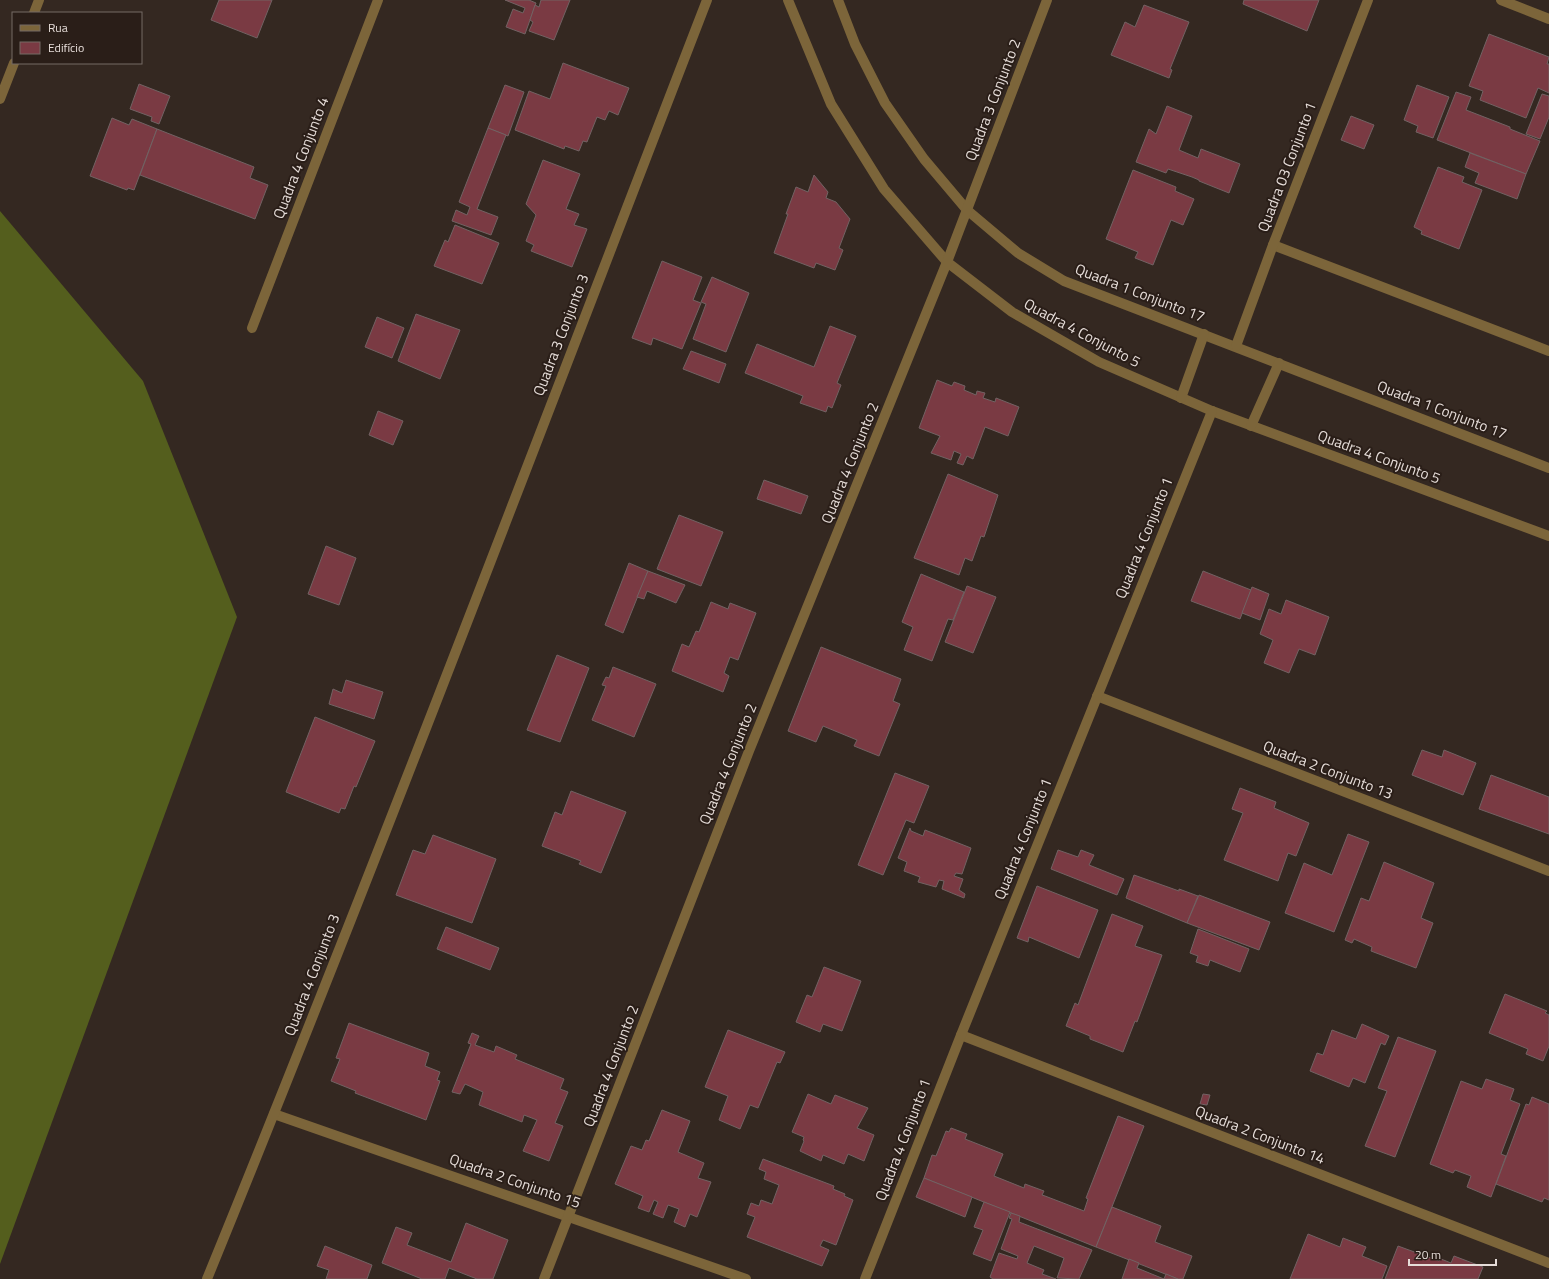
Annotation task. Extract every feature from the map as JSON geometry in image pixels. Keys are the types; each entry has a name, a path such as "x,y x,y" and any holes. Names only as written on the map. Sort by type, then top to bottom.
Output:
{"street":[{"path":"34,12 39,0"},
{"name":"Quadra 4 Conjunto 4","path":"252,328 378,0"},
{"name":"Quadra 3 Conjunto 3","path":"444,681 707,0"},
{"name":"Quadra 4 Conjunto 5","path":"788,0 831,104 884,189 947,262 1012,312 1099,362 1212,411 1549,536"},
{"name":"Quadra 1 Conjunto 17","path":"838,0 855,44 885,103 924,159 967,210 1018,253 1064,281 1236,346 1549,468"},
{"name":"Quadra 3 Conjunto 2","path":"947,262 1047,0"},
{"name":"Quadra 03 Conjunto 1","path":"1236,346 1273,245 1368,0"},
{"path":"1501,0 1549,18"},
{"path":"0,99 14,64"},
{"path":"1273,245 1549,351"},
{"name":"Quadra 4 Conjunto 2","path":"544,1279 746,759 947,262"},
{"path":"1181,398 1204,334"},
{"path":"1251,426 1279,363"},
{"name":"Quadra 4 Conjunto 1","path":"865,1279 961,1035 1212,411"},
{"name":"Quadra 4 Conjunto 3","path":"207,1279 274,1114 444,681"},
{"name":"Quadra 2 Conjunto 13","path":"1097,696 1549,871"},
{"name":"Quadra 2 Conjunto 14","path":"961,1035 1549,1264"},
{"name":"Quadra 2 Conjunto 15","path":"274,1114 746,1279"}],"green space":[{"path":"0,211 143,381 237,617 0,1264"}],"building":[{"path":"219,0 272,0 257,38 211,20"},
{"path":"505,0 529,0 536,3 525,34 506,27 513,9 523,13 525,8"},
{"path":"541,0 570,0 554,40 529,31 533,22 530,20 535,5 539,7"},
{"path":"1244,0 1319,0 1307,31 1243,4"},
{"path":"1144,5 1189,22 1170,69 1172,70 1169,78 1111,55 1125,22 1135,27"},
{"path":"1489,34 1549,57 1547,64 1549,64 1549,93 1538,88 1526,118 1480,100 1483,91 1469,86"},
{"path":"563,63 629,88 618,115 609,111 605,120 597,117 587,142 583,141 579,151 565,146 564,149 515,130 529,91 550,99"},
{"path":"139,84 170,96 159,124 151,121 152,117 130,109"},
{"path":"505,85 524,92 508,136 488,128"},
{"path":"1417,85 1449,97 1433,138 1416,132 1418,126 1404,120"},
{"path":"1456,92 1471,97 1466,110 1510,127 1510,129 1540,141 1526,174 1437,140"},
{"path":"1542,94 1549,96 1549,117 1540,139 1526,134"},
{"path":"1167,106 1192,116 1179,150 1198,158 1201,149 1240,164 1229,193 1192,177 1168,169 1166,173 1136,162 1149,129 1156,134"},
{"path":"1351,116 1374,125 1364,149 1341,140"},
{"path":"112,118 129,125 132,119 157,129 134,190 128,188 127,190 90,176"},
{"path":"488,128 506,135 477,209 498,217 491,235 452,221 456,210 467,215 470,207 459,202"},
{"path":"157,129 254,167 250,178 268,185 255,219 140,175"},
{"path":"1470,153 1526,174 1517,199 1475,183 1479,173 1465,167"},
{"path":"543,160 580,174 566,209 579,214 574,225 587,229 572,267 531,251 534,245 526,241 536,215 526,204"},
{"path":"1438,167 1464,177 1462,182 1482,190 1459,249 1421,234 1422,231 1414,227"},
{"path":"1133,170 1176,187 1175,191 1194,199 1183,225 1171,220 1153,265 1135,258 1138,252 1106,239"},
{"path":"814,175 828,192 826,198 836,202 850,219 839,248 843,250 835,270 816,263 814,268 774,253 796,187 808,192"},
{"path":"455,225 499,243 482,284 434,266 445,240 448,242"},
{"path":"662,261 702,277 693,300 701,303 682,349 653,338 651,345 632,338"},
{"path":"712,277 749,293 726,352 693,339 706,304 701,302"},
{"path":"416,314 460,330 440,379 398,361"},
{"path":"377,317 404,328 392,358 365,347"},
{"path":"830,326 856,336 837,383 841,385 832,408 828,406 826,412 800,403 803,396 745,373 757,344 814,367"},
{"path":"691,351 726,364 719,383 683,369"},
{"path":"937,380 952,386 954,382 965,386 964,390 976,395 977,391 985,393 983,398 995,402 996,398 1019,407 1008,436 985,427 973,459 967,456 963,465 957,463 961,454 954,451 951,460 931,453 940,436 919,428"},
{"path":"378,411 403,421 393,445 369,435"},
{"path":"948,474 998,495 984,537 981,536 972,561 965,558 959,575 914,558"},
{"path":"764,480 808,496 801,514 757,499"},
{"path":"679,515 723,532 701,586 657,569"},
{"path":"326,546 356,558 339,605 308,594"},
{"path":"629,563 648,571 623,633 605,625"},
{"path":"648,571 685,585 676,603 647,591 644,599 637,597"},
{"path":"1203,571 1251,590 1240,619 1191,601"},
{"path":"921,574 964,592 953,620 948,619 932,661 904,650 913,627 902,622"},
{"path":"967,586 996,597 973,653 945,642"},
{"path":"1252,587 1269,594 1260,620 1242,613"},
{"path":"1286,600 1329,617 1315,655 1299,649 1289,673 1264,663 1273,640 1260,634 1269,609 1281,614"},
{"path":"711,602 728,609 730,603 756,613 738,660 730,657 724,673 729,676 723,692 672,671 682,644 689,647 696,631 699,632"},
{"path":"821,647 901,679 893,701 900,704 879,756 854,746 857,740 823,726 816,742 788,731"},
{"path":"557,655 589,668 560,742 527,730"},
{"path":"613,667 656,684 634,737 592,720 606,686 602,685 606,677 609,678"},
{"path":"346,680 383,692 374,719 329,704 333,689 342,693"},
{"path":"315,717 375,741 345,809 341,808 339,813 286,792"},
{"path":"1422,750 1442,757 1444,750 1476,763 1463,795 1412,775"},
{"path":"895,773 929,786 914,823 906,820 883,875 858,865"},
{"path":"1491,775 1549,797 1549,834 1479,809"},
{"path":"1240,788 1276,802 1274,808 1309,823 1296,856 1288,853 1278,881 1224,860 1243,813 1232,809"},
{"path":"571,791 626,812 601,873 579,864 581,861 542,846 555,812 562,815"},
{"path":"910,828 911,831 923,836 925,830 971,848 962,874 956,873 954,876 963,879 959,890 965,894 964,898 942,889 944,881 939,880 936,887 918,882 920,877 904,871 907,862 898,858"},
{"path":"1348,834 1369,842 1334,932 1285,913 1304,863 1332,875"},
{"path":"433,835 496,859 472,923 396,895 413,850 425,854"},
{"path":"1058,850 1078,857 1081,850 1094,855 1089,865 1124,879 1117,895 1051,869"},
{"path":"1384,862 1434,883 1421,918 1433,923 1416,968 1371,951 1372,947 1354,939 1352,943 1345,940 1361,898 1369,901"},
{"path":"1134,875 1198,896 1187,923 1126,898"},
{"path":"1037,886 1098,910 1079,958 1029,937 1028,942 1017,938"},
{"path":"1199,895 1270,922 1259,950 1187,923"},
{"path":"1112,914 1143,926 1135,946 1162,955 1137,1022 1135,1021 1123,1052 1090,1039 1090,1036 1066,1026 1075,1003 1078,1005"},
{"path":"446,927 499,948 490,970 437,949"},
{"path":"1198,929 1249,949 1240,972 1210,960 1208,966 1196,962 1198,956 1190,953"},
{"path":"824,967 861,981 842,1031 823,1024 820,1032 796,1022 807,995 812,997"},
{"path":"1505,994 1547,1011 1545,1013 1549,1015 1549,1046 1543,1061 1526,1054 1528,1049 1489,1033"},
{"path":"349,1023 429,1053 425,1066 440,1072 437,1080 440,1081 426,1120 355,1093 356,1091 331,1081 340,1059 336,1058"},
{"path":"1362,1024 1389,1036 1385,1045 1381,1043 1365,1083 1353,1078 1349,1087 1310,1071 1317,1053 1323,1055 1332,1030 1356,1039"},
{"path":"728,1030 785,1052 780,1063 777,1062 758,1108 750,1105 740,1129 719,1120 728,1096 705,1087"},
{"path":"472,1033 479,1036 475,1045 494,1052 496,1046 517,1055 515,1059 564,1079 560,1089 568,1092 555,1123 563,1126 549,1161 523,1151 537,1120 524,1115 522,1122 479,1105 483,1092 465,1084 460,1094 452,1092 471,1044 468,1043"},
{"path":"1398,1037 1436,1051 1395,1157 1365,1146 1387,1091 1378,1088"},
{"path":"1486,1079 1514,1089 1510,1100 1520,1104 1501,1154 1506,1156 1491,1197 1467,1187 1471,1176 1455,1170 1453,1173 1430,1164 1461,1081 1482,1089"},
{"path":"808,1094 831,1104 835,1095 868,1108 857,1128 874,1135 864,1161 848,1154 844,1164 823,1155 821,1161 800,1151 804,1137 792,1132"},
{"path":"1203,1094 1210,1095 1207,1105 1200,1104"},
{"path":"1532,1097 1549,1104 1549,1200 1544,1198 1542,1202 1496,1184 1526,1104 1529,1105"},
{"path":"662,1110 690,1121 678,1152 704,1163 698,1178 711,1182 697,1217 690,1214 685,1227 674,1222 679,1209 668,1205 663,1218 653,1214 658,1202 654,1200 649,1212 638,1208 643,1196 615,1184 631,1146 642,1150 646,1140 649,1141"},
{"path":"1118,1116 1144,1126 1096,1247 924,1178 932,1155 936,1156 946,1131 949,1132 951,1128 967,1134 965,1139 1003,1154 994,1176 1024,1188 1025,1184 1044,1191 1042,1195 1084,1211 1088,1199 1086,1198"},
{"path":"763,1159 834,1186 833,1189 845,1194 844,1196 853,1200 836,1245 823,1240 820,1246 829,1250 822,1266 747,1237 755,1217 747,1214 751,1203 759,1206 761,1200 772,1204 779,1185 764,1179 766,1172 759,1169"},
{"path":"924,1178 972,1197 965,1217 916,1197"},
{"path":"984,1202 1010,1212 991,1261 973,1254 983,1230 974,1227"},
{"path":"1112,1207 1161,1226 1155,1242 1192,1256 1183,1279 1178,1279 1096,1247"},
{"path":"1011,1213 1020,1216 1019,1222 1092,1250 1079,1279 1057,1278 1064,1258 1034,1246 1027,1263 1044,1270 1042,1274 1056,1279 993,1279 990,1277 999,1253 1017,1259 1018,1256 1001,1249 1012,1219 1009,1218"},
{"path":"466,1223 508,1240 493,1279 477,1279 449,1268 445,1279 422,1279 382,1263 396,1227 412,1233 407,1245 451,1262"},
{"path":"1308,1234 1340,1247 1343,1238 1366,1247 1362,1256 1387,1266 1382,1279 1290,1279"},
{"path":"325,1246 372,1265 367,1279 326,1279 329,1270 317,1266"},
{"path":"1398,1246 1439,1261 1441,1259 1451,1263 1454,1256 1483,1267 1478,1279 1385,1279"},
{"path":"1129,1259 1139,1263 1137,1268 1164,1279 1122,1279"},
{"path":"1166,1274 1178,1279 1164,1279"}]}
